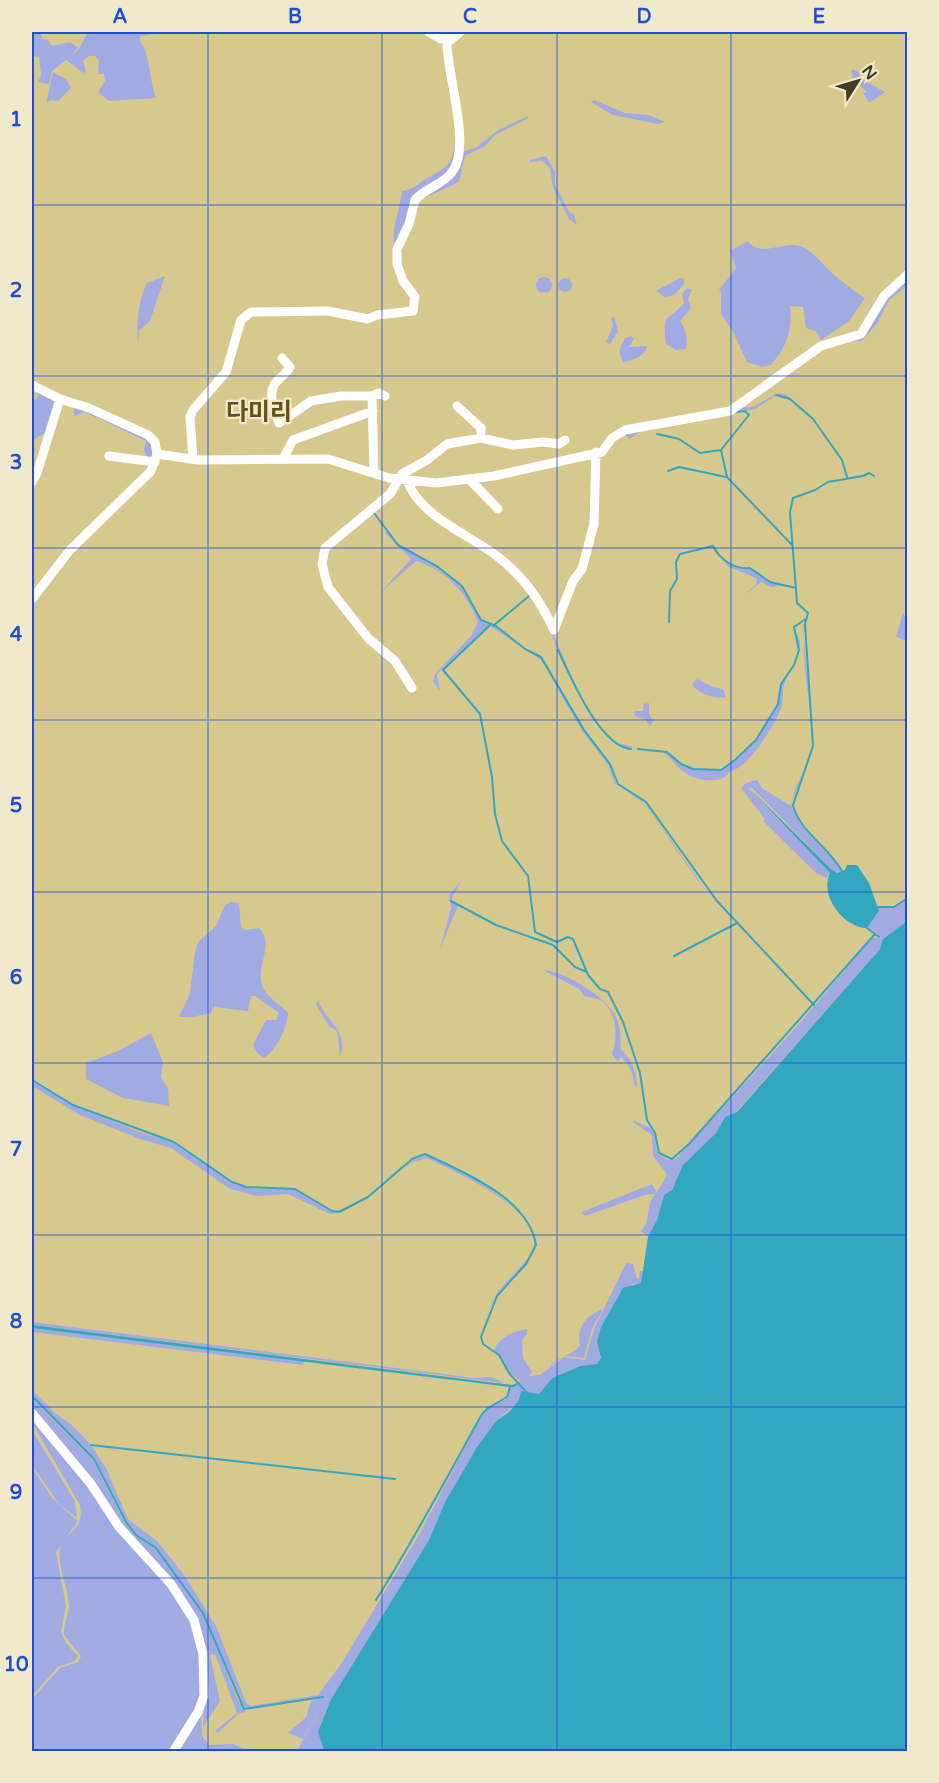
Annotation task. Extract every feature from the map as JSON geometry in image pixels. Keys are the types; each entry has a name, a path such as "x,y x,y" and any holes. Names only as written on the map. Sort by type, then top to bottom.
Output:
{"street":[{"path":"429,32 441,39 460,32"},
{"path":"193,459 190,417 193,410 226,372 235,336 246,314 255,311 275,314 328,311 368,319 377,315 413,311 415,297 403,281 397,264 397,249 409,224 415,200 448,177 458,163 458,132 447,50 447,43 451,37"},
{"path":"109,456 193,459 284,457 328,459 402,480 436,483 470,480 596,452 604,450 612,438 625,430 730,411 821,346 861,334 884,296 908,274"},
{"path":"282,358 290,367 274,385 274,410 279,423 311,401 341,396 372,396 380,393 385,396"},
{"path":"32,385 148,435 155,442 156,458 144,479 70,550 32,599"},
{"path":"372,396 374,472"},
{"path":"32,482 37,473 60,399"},
{"path":"457,406 481,428 481,438"},
{"path":"284,457 293,440 373,411"},
{"path":"412,688 395,661 368,638 328,587 322,564 325,548 390,494 407,470 427,460 447,444 481,438 513,445 543,442 559,444 565,440"},
{"path":"402,480 428,512 477,541 524,580 542,604 554,630 573,581 582,569 594,524 596,452"},
{"path":"470,480 498,509"},
{"path":"32,1413 91,1484 119,1527 171,1584 194,1620 203,1654 204,1696 198,1712 173,1752"}],"shaded area":[{"path":"32,32 47,32 41,34 42,39 48,40 52,46 70,42 78,48 71,56 79,49 88,32 154,32 154,34 140,36 140,41 146,54 156,98 109,101 98,92 105,81 104,74 98,74 99,61 95,56 89,56 83,61 86,71 83,73 66,60 52,71 49,84 38,82 41,75 39,57 32,56"},
{"path":"851,69 858,71 860,78 885,92 869,103 863,93 867,92 853,80"},
{"path":"53,72 66,79 71,88 58,101 51,100 46,103"},
{"path":"594,100 625,113 649,115 665,122 658,124 613,115 591,102"},
{"path":"528,116 527,119 495,135 485,146 465,156 459,181 422,199 462,152 477,147 498,130"},
{"path":"457,132 453,168 423,190 395,249 394,227 402,191 414,187 449,163 454,152"},
{"path":"546,156 555,172 555,185 570,213 574,214 577,225 569,219 553,188 550,168 542,161 529,162"},
{"path":"748,241 753,246 766,249 794,245 805,248 840,280 865,298 849,321 821,340 816,331 806,328 803,307 790,306 790,330 777,358 771,365 762,367 747,362 732,330 721,314 721,292 719,290 736,268 730,251"},
{"path":"165,276 150,321 139,331 138,345 138,313 141,298 147,283"},
{"path":"541,277 547,277 552,285 550,291 541,293 536,288 536,282"},
{"path":"562,278 568,278 572,285 568,292 562,292 558,288 558,282"},
{"path":"680,278 684,279 684,284 674,295 665,297 656,291"},
{"path":"907,279 907,286 889,300 878,322 862,341 849,341 886,298"},
{"path":"687,288 692,290 688,299 691,308 680,321 686,334 686,349 676,350 666,344 665,326 668,318 684,303 682,294"},
{"path":"614,316 618,331 610,344 606,342 613,326 611,318"},
{"path":"631,336 634,339 629,347 647,346 646,350 641,356 623,363 619,350 625,338"},
{"path":"32,388 56,401 44,433 32,441 32,402 39,396"},
{"path":"778,393 787,395 816,420 790,398 777,395 755,409 641,431 629,439 623,433 736,408 753,407"},
{"path":"74,404 147,438 152,447 153,459 148,459 144,449 146,441 85,412 74,416"},
{"path":"387,531 412,554 441,571 459,585 479,617 489,625 437,674 440,692 433,681 435,674 471,636 478,622 468,602 454,584 437,570 416,561 380,593 411,559 385,533"},
{"path":"724,559 735,567 750,569 770,582 785,585 771,587 761,582 745,595 757,583 756,578 727,566"},
{"path":"903,613 907,619 907,641 896,637"},
{"path":"490,626 496,627 541,658 583,730 610,765 616,784 645,803 702,885 735,923 698,881 645,804 614,783 609,766 582,731 541,660"},
{"path":"552,630 570,673 584,699 559,654"},
{"path":"797,633 800,641 798,656"},
{"path":"804,638 811,715 812,730"},
{"path":"797,658 784,685 781,708 767,735 744,763 722,778 710,780 698,778 683,772 662,752 639,751 662,751 671,755 684,767 720,770 736,760 756,741 775,711 782,683"},
{"path":"697,679 723,689 726,697 712,697 698,691 692,684"},
{"path":"649,703 649,714 653,721 650,726 645,719 634,716 635,711 643,711 644,704"},
{"path":"605,731 615,741 634,748 622,747 616,744"},
{"path":"812,744 811,753 809,761 792,802"},
{"path":"757,780 762,788 791,806 792,802 793,810 802,826 842,871 837,873 830,868 751,787 749,789 830,873 827,878 816,873 764,822 764,818 741,788 746,783"},
{"path":"748,787 830,868 837,873 845,870 847,865 857,865 869,883 879,911 867,928 858,927 835,909 828,891 827,882 830,873"},
{"path":"461,881 451,900 458,906 440,949 451,908 449,895"},
{"path":"907,899 907,921 883,939 880,949 736,1112 725,1117 716,1133 683,1165 672,1190 664,1195 657,1220 648,1237 641,1231 647,1221 650,1203 667,1174 653,1156 652,1135 633,1120 653,1131 658,1154 668,1160 676,1159 799,1024 872,938 882,938 868,927 879,911 878,907 895,907"},
{"path":"231,902 239,903 241,927 245,930 259,928 263,934 265,948 261,970 262,985 267,994 288,1013 286,1026 280,1038 264,1058 258,1054 253,1045 266,1020 276,1020 279,1013 255,996 251,996 248,1011 214,1007 211,1013 179,1017 190,993 195,951 199,941 216,926 225,905"},
{"path":"907,921 907,1751 324,1751 318,1732 330,1701 429,1540 445,1502 477,1447 496,1421 509,1412 519,1400 521,1391 539,1394 552,1378 581,1366 597,1364 601,1358 597,1342 601,1327 623,1288 641,1283 648,1237 657,1220 664,1195 672,1190 683,1165 716,1133 725,1117 737,1112 880,949 883,939"},
{"path":"543,970 552,971 584,986 611,1009 619,1025 621,1050 631,1061 634,1070 637,1085 635,1088 633,1075 627,1063 621,1057 618,1062 612,1054 615,1026 609,1008 595,998 585,997 579,989"},
{"path":"318,1000 335,1026 342,1040 340,1056 337,1031 329,1026 316,1005"},
{"path":"151,1033 163,1062 161,1078 168,1088 169,1106 123,1098 86,1079 86,1063 118,1051"},
{"path":"32,1081 72,1105 142,1133 171,1141 234,1184 253,1189 294,1189 328,1210 343,1211 330,1214 288,1194 257,1196 230,1189 171,1148 140,1139 80,1115 32,1086"},
{"path":"425,1156 475,1179 515,1209 477,1183 427,1158 413,1162 400,1171 413,1160"},
{"path":"652,1184 656,1191 655,1194 645,1195 585,1216 582,1212"},
{"path":"534,1239 531,1256 494,1299 489,1310 493,1300 504,1284 531,1253"},
{"path":"626,1263 633,1264 637,1279 640,1271 643,1271 641,1283 633,1284 619,1294 597,1342 601,1358 597,1365 581,1366 552,1378 539,1394 528,1394 496,1421 477,1447 445,1502 429,1540 330,1701 321,1726 320,1738 324,1751 297,1751 324,1702 303,1739 288,1733 306,1717 311,1701 324,1697 246,1710 204,1613 157,1548 137,1535 127,1522 95,1459 32,1395 32,1390 92,1446 106,1468 128,1519 157,1541 185,1576 217,1628 246,1703 251,1706 318,1695 341,1664 420,1533 482,1415 488,1408 508,1398 510,1387 515,1387 520,1381 509,1371 494,1350 496,1345 508,1335 527,1329 527,1334 522,1340 523,1358 532,1372 522,1384 529,1376 540,1375 564,1357 585,1360 594,1329"},
{"path":"603,1309 592,1329 584,1358 565,1356 580,1345 581,1328 587,1319"},
{"path":"32,1322 475,1378 491,1377 504,1383 32,1325"},
{"path":"32,1325 512,1385 519,1382 515,1387 510,1387 32,1328"},
{"path":"32,1328 304,1361 303,1365 32,1332"},
{"path":"32,1398 93,1460 125,1523 136,1536 156,1549 203,1614 238,1700 246,1712 238,1714 218,1733 215,1731 237,1713 215,1654 210,1655 220,1701 203,1727 205,1654 169,1577 137,1543 32,1410"},
{"path":"32,1416 189,1616 198,1645 201,1699 171,1751 32,1751 32,1699 60,1668 78,1662 81,1656 64,1635 69,1607 60,1550 65,1539 77,1526 81,1514 80,1505 32,1423"},
{"path":"32,1430 75,1501 77,1518 59,1504 32,1465"},
{"path":"32,1467 52,1498 78,1521 56,1552 66,1606 61,1632 66,1643 78,1656 75,1661 58,1667 32,1696"},
{"path":"201,1714 202,1736 209,1745 233,1744 250,1751 176,1752"}],"waterway":[{"path":"776,395 790,399 813,419 842,460 847,477"},
{"path":"735,412 745,411 749,415 721,450 727,477 792,545"},
{"path":"657,434 679,439 700,453 721,450"},
{"path":"668,471 679,467 726,477"},
{"path":"842,871 830,854 807,831 793,805 813,746 805,624 808,613 797,603 790,512 793,498 815,490 828,482 869,473 874,476"},
{"path":"374,513 398,545 438,567 462,586 481,620 496,626 525,649 541,657 584,730 610,764 618,784 646,802 717,901 814,1005"},
{"path":"669,622 670,591 677,579 676,562 680,554 713,546 724,560 734,566 750,568 770,582 796,588"},
{"path":"493,626 529,596"},
{"path":"638,749 667,752 681,764 693,769 721,770 735,760 756,740 778,704 781,684 794,665 799,650 794,627 807,618"},
{"path":"490,625 443,670 480,714 492,777 495,814 502,841 528,876 535,932 557,942 568,937 573,939 588,975 600,989 608,992 623,1022 640,1073 647,1120 655,1133 659,1153 672,1159 689,1144 875,934"},
{"path":"558,650 578,692 597,724 619,745 631,749"},
{"path":"878,907 894,907 908,898"},
{"path":"451,901 496,925 553,945 575,967 587,972"},
{"path":"674,956 737,923"},
{"path":"867,928 879,937"},
{"path":"32,1080 73,1105 174,1142 232,1182 246,1187 295,1189 332,1211 339,1212 368,1197 412,1159 425,1154 475,1178 508,1200 521,1213 531,1228 536,1245 526,1264 497,1296 481,1337 483,1344 499,1355 509,1373 528,1394"},
{"path":"376,1600 482,1414 507,1397 510,1387"},
{"path":"32,1396 94,1459 126,1522 136,1535 156,1548 203,1613 244,1709 323,1697"},
{"path":"91,1445 395,1479"}],"district":[{"name":"다미리","path":"259,412"}]}
